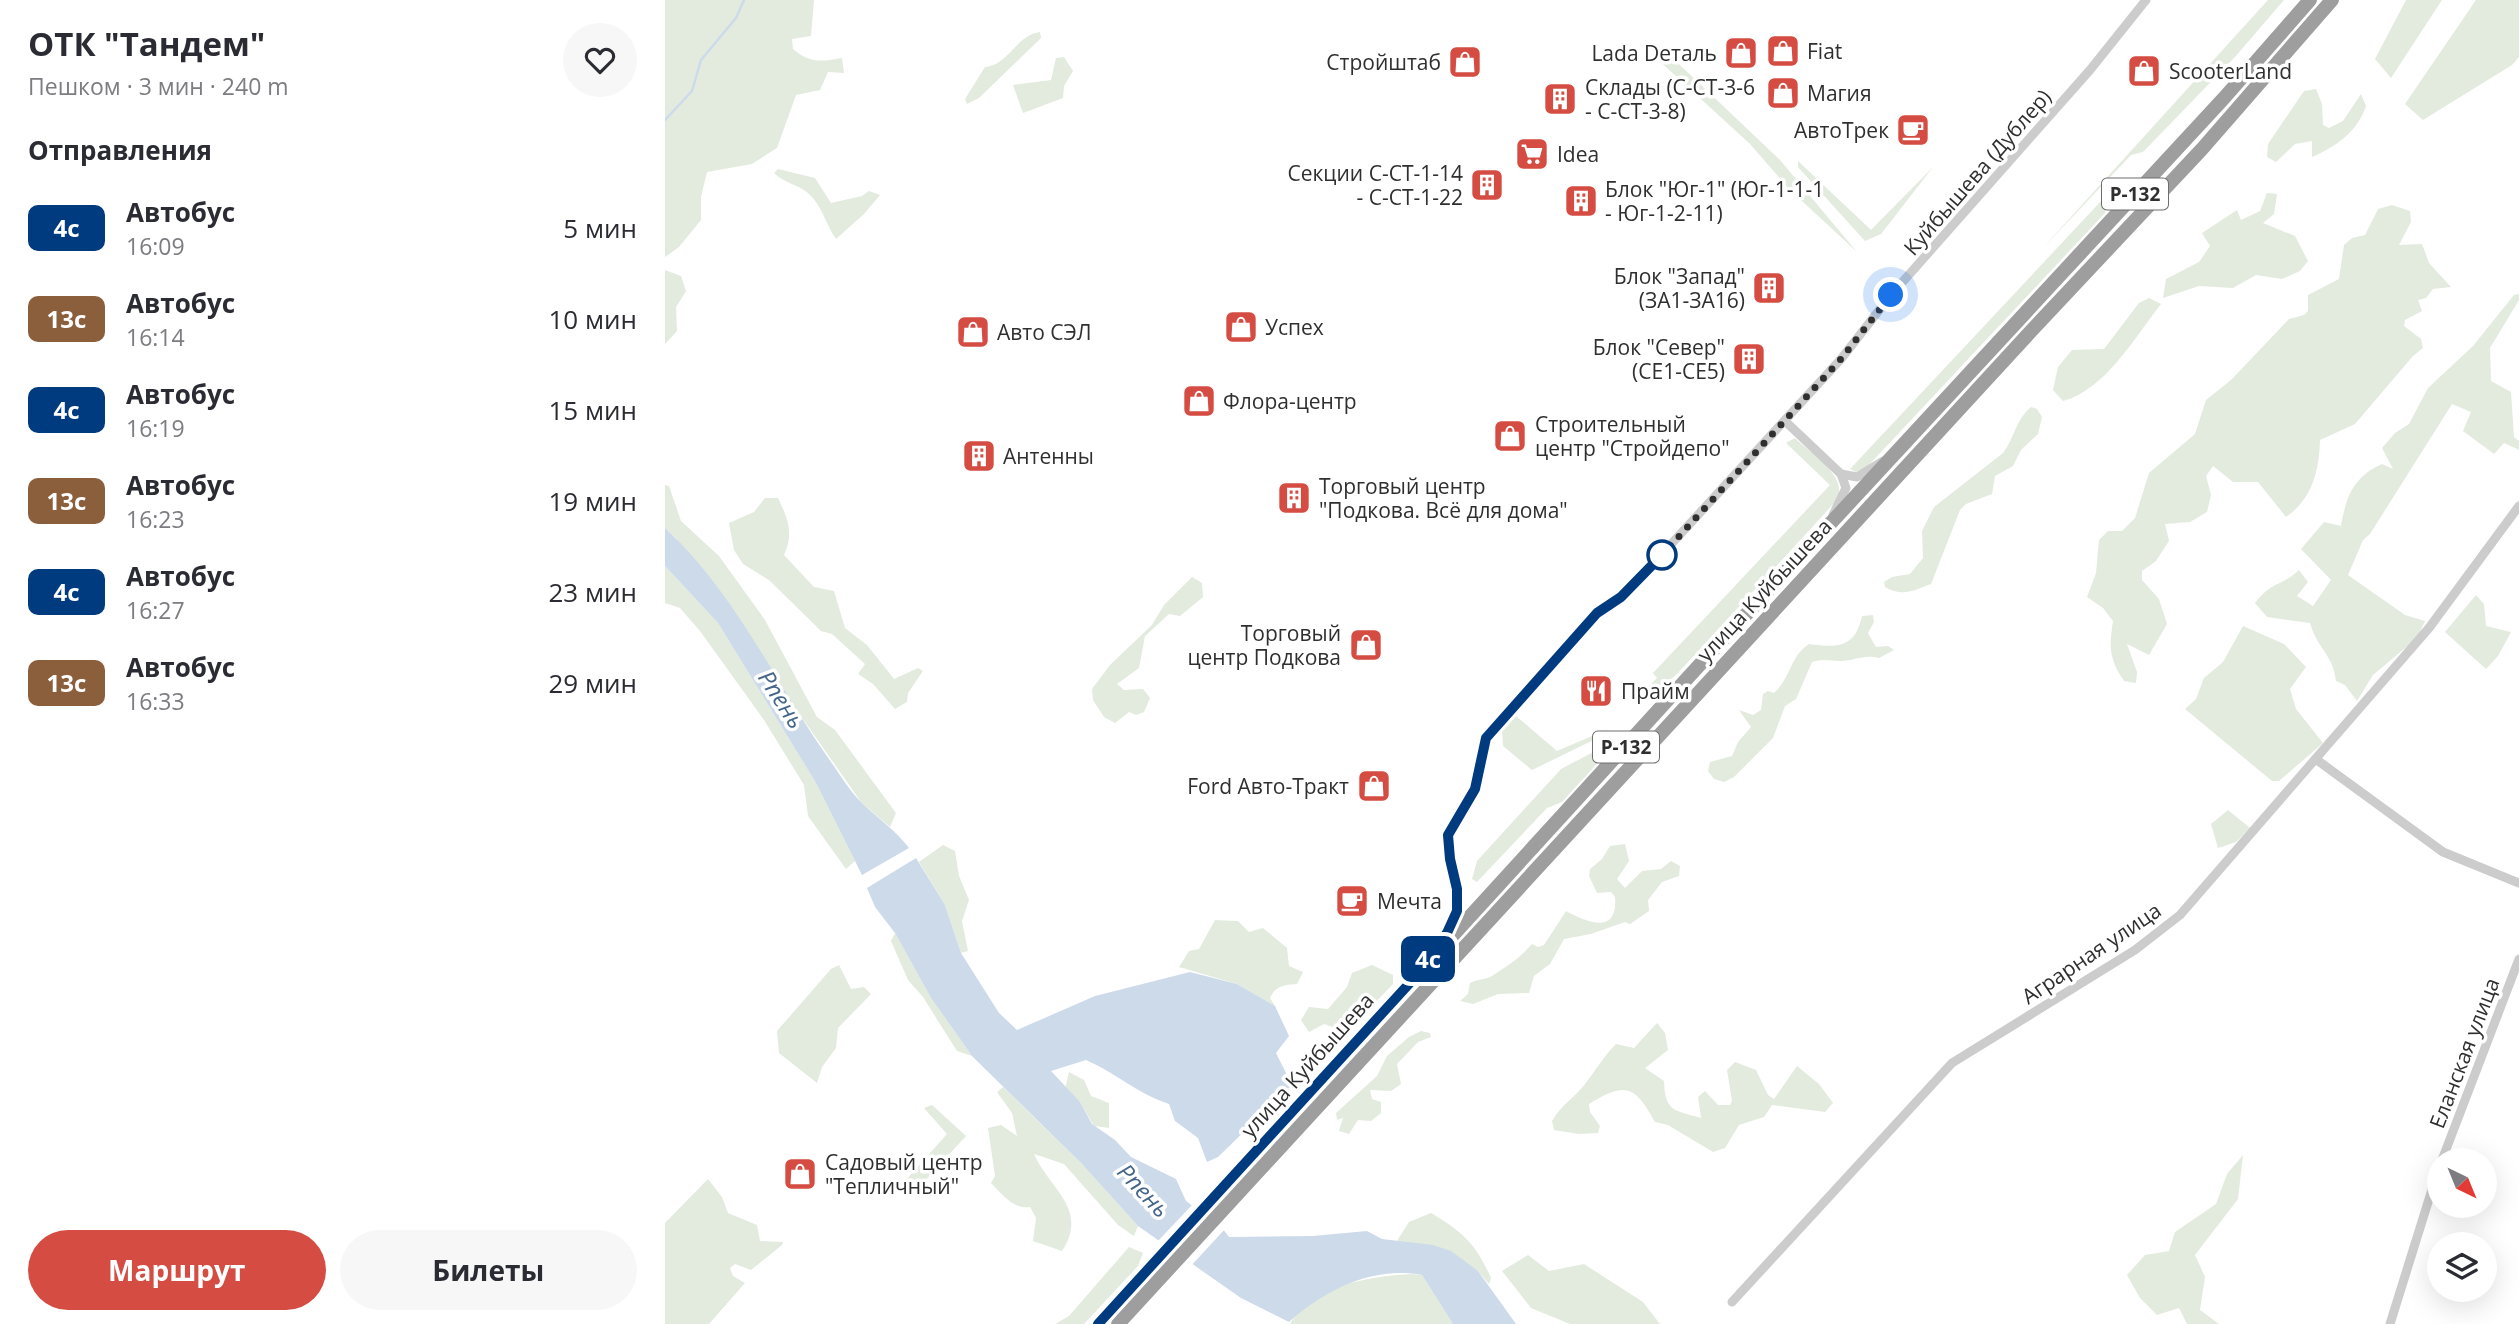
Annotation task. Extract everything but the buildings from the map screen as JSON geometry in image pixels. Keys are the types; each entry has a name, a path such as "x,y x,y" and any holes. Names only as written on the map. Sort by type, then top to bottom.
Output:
{"highway":[{"name":"улица Куйбышева","path":"1220,1204 1418,974 2224,98 2310,0"},
{"name":"улица Куйбышева","path":"1220,1204 2202,149 2332,0"},
{"name":"Р-132","path":"1098,1324 1164,1263 1220,1204"},
{"name":"Р-132","path":"1118,1324 1164,1263"}],"street":[{"name":"Куйбышева (Дублер)","path":"1418,974 1447,933 1457,911 1456,882 1448,835 1475,789 1486,738 1597,613 1621,597 1786,422 2146,0"},
{"path":"1786,422 1841,474 1846,488 1832,516 1810,548"},
{"path":"1841,474 1857,477 1906,442"},
{"name":"Аграрная улица","path":"1732,1302 1952,1063 2135,950 2179,915 2317,760 2429,628 2519,506"},
{"path":"2317,760 2443,852 2519,883"},
{"name":"Еланская улица","path":"2447,1148 2519,958"},
{"path":"2390,1324 2427,1205"}],"shaded area":[{"path":"665,0 814,0 811,36 792,39 793,49 816,60 842,58 844,73 828,72 820,90 796,95 777,148 752,164 707,172 701,197 701,220 679,247 665,257"},
{"path":"2268,0 2284,0 2234,58 2143,152 2131,155 2041,250"},
{"path":"2406,0 2442,0 2391,78 2375,59"},
{"path":"2476,0 2519,0 2519,57 2512,65 2423,120 2405,104"},
{"path":"1040,32 1041,38 979,98 967,104 965,99 985,67 1000,61 1025,38"},
{"path":"1661,47 1780,160 1857,252 1789,189 1750,144 1654,56"},
{"path":"1064,57 1073,71 1064,86 1063,98 1023,113 1013,85 1051,80 1056,58"},
{"path":"2316,89 2322,104 2323,125 2329,128 2343,121 2361,94 2366,106 2352,131 2338,143 2312,157 2312,141 2295,144 2276,162 2267,157 2268,144 2304,91"},
{"path":"1798,161 1871,230 1933,167 1881,234 1865,241 1798,167"},
{"path":"778,169 815,178 831,203 862,196 869,191 880,195 864,214 836,239 813,198 774,173"},
{"path":"2267,193 2277,194 2274,214 2263,223 2295,236 2308,261 2300,271 2282,279 2256,275 2233,288 2199,286 2163,298 2166,279 2199,262 2210,246 2202,233 2237,210 2241,220 2260,211"},
{"path":"2103,199 2108,200 2105,213 1868,466 1856,472 1850,469"},
{"path":"2392,205 2410,211 2411,222 2399,245 2422,244 2429,263 2451,287 2433,289 2426,298 2418,300 2422,311 2405,320 2404,326 2421,339 2423,348 2413,356 2355,424 2320,440 2313,483 2303,501 2286,517 2258,482 2233,482 2213,466 2206,476 2211,495 2207,512 2190,522 2165,524 2169,541 2156,561 2142,571 2142,580 2159,599 2167,624 2149,655 2127,644 2137,672 2136,683 2124,681 2111,652 2113,621 2103,608 2087,597 2096,573 2099,540 2108,531 2122,531 2135,518 2149,473 2195,434 2206,400 2231,380 2289,319 2304,315 2308,311 2308,295 2339,279 2344,245 2352,238 2365,235 2378,209"},
{"path":"665,270 681,276 686,291 676,307 677,331 665,344"},
{"path":"2519,294 2519,300 2490,348 2491,381 2511,392 2514,437 2519,441 2519,450 2504,443 2494,454 2463,431 2471,412 2452,404 2370,534 2363,540 2348,575 2405,615 2425,621 2417,638 2373,675 2357,701 2345,685 2336,681 2332,664 2310,623 2267,617 2255,603 2272,587 2299,570 2308,582 2297,596 2313,606 2331,580 2301,549 2324,522 2341,526 2349,497 2364,475 2382,464 2393,469 2382,448 2395,433 2409,424 2428,388 2473,346 2514,295"},
{"path":"2149,298 2161,304 2118,361 2092,386 2063,401 2053,390 2058,367 2072,350 2104,349 2139,303"},
{"path":"2031,407 2037,409 2042,417 2038,434 2021,450 2013,466 1995,476 1992,494 1966,504 1960,510 1931,584 1902,592 1885,587 1884,582 1892,577 1910,574 1923,558 1922,531 1934,507 2003,453"},
{"path":"1795,438 1833,474 1838,482 1837,500 1677,674 1641,704 1633,702 1657,678 1653,673 1830,485 1786,443"},
{"path":"665,485 669,486 681,521 719,556 765,620 817,717 835,730 896,813 890,827 861,802 676,538 665,528"},
{"path":"765,498 778,498 787,519 789,540 784,555 814,587 834,591 845,628 867,645 894,679 918,668 923,671 908,693 907,702 895,709 873,684 858,674 865,664 832,634 821,631 769,580 743,564 734,550 729,523 754,512"},
{"path":"665,566 718,623 816,783 855,861 846,869 808,816 804,785 764,720 700,631 680,608 665,603"},
{"path":"1192,577 1202,583 1203,597 1180,616 1169,614 1145,636 1139,668 1117,684 1124,690 1143,689 1150,698 1144,712 1136,715 1129,712 1115,723 1104,717 1093,700 1092,689 1110,665 1152,625 1164,605"},
{"path":"2476,595 2484,604 2486,626 2511,632 2498,656 2486,669 2445,632"},
{"path":"1873,615 1874,622 1868,633 1876,647 1888,646 1894,650 1879,658 1812,662 1796,699 1785,706 1773,738 1734,777 1724,782 1714,779 1708,771 1710,762 1732,756 1738,742 1751,727 1739,710 1753,715 1761,710 1763,694 1768,691 1774,693 1780,687 1798,655 1809,644 1844,644 1855,634 1862,616"},
{"path":"2243,626 2284,644 2306,667 2290,689 2296,709 2323,743 2279,781 2272,781 2185,709 2196,699 2204,678 2223,662"},
{"path":"1515,715 1557,751 1606,730 1608,733 1532,770 1503,746 1502,730"},
{"path":"1601,748 1605,755 1562,802 1547,808 1477,882 1472,879 1477,861 1561,769"},
{"path":"2228,810 2250,828 2236,842 2218,848 2211,824"},
{"path":"1625,844 1629,861 1617,879 1625,888 1642,871 1661,869 1671,861 1680,866 1679,876 1662,882 1648,900 1649,911 1630,924 1625,922 1591,934 1564,939 1550,964 1534,976 1529,993 1498,994 1473,1004 1460,1001 1468,994 1470,983 1492,976 1518,958 1532,944 1538,947 1544,945 1566,911 1592,922 1600,923 1612,917 1615,897 1611,892 1597,893 1589,876 1590,869 1602,859 1610,846"},
{"path":"943,845 955,851 959,876 969,900 962,921 968,951 961,953 945,905 919,862"},
{"path":"1215,920 1238,921 1249,932 1263,928 1287,948 1289,966 1303,972 1297,984 1275,990 1270,998 1275,1006 1237,984 1179,967 1189,951 1199,949"},
{"path":"895,933 931,998 972,1056 957,1051 923,997 908,980 891,941"},
{"path":"839,965 851,989 864,987 871,994 838,1028 836,1048 822,1067 817,1083 779,1053 777,1031 831,969"},
{"path":"1372,965 1393,975 1393,984 1347,1032 1324,1024 1309,1032 1301,1020 1309,1007 1328,1009 1347,987 1352,973"},
{"path":"1657,1023 1665,1033 1668,1050 1645,1068 1664,1081 1666,1099 1678,1111 1701,1118 1698,1097 1705,1091 1718,1105 1730,1105 1732,1101 1727,1070 1735,1062 1756,1070 1768,1095 1774,1099 1797,1066 1819,1084 1833,1103 1825,1112 1772,1105 1764,1117 1739,1125 1725,1148 1713,1152 1668,1125 1655,1122 1635,1094 1621,1090 1589,1104 1590,1112 1600,1126 1598,1133 1579,1134 1554,1130 1552,1121 1556,1115 1585,1084 1616,1044 1634,1048"},
{"path":"1421,1031 1430,1033 1431,1037 1418,1042 1397,1064 1401,1084 1391,1091 1370,1090 1372,1099 1381,1102 1381,1113 1371,1121 1358,1120 1349,1134 1339,1131 1343,1118 1337,1120 1336,1113 1377,1076 1387,1056 1409,1037"},
{"path":"1069,1072 1084,1080 1091,1096 1109,1103 1109,1128 1094,1126 1080,1102 1065,1089"},
{"path":"1003,1087 1082,1164 1138,1226 1134,1236 1118,1225 1064,1164 1034,1154 1065,1201 1071,1223 1062,1251 1033,1241 1036,1218 1030,1207 1014,1204 991,1183 995,1176 988,1128 1001,1125 1017,1136 1012,1113 997,1092"},
{"path":"932,1105 966,1136 910,1197 905,1188 906,1180 947,1134 924,1108"},
{"path":"2243,1155 2238,1199 2195,1255 2205,1277 2200,1310 2219,1324 2187,1324 2179,1308 2157,1315 2140,1298 2127,1275 2145,1255 2169,1251 2175,1232 2216,1204 2227,1174"},
{"path":"708,1179 722,1197 728,1213 757,1225 760,1241 783,1242 751,1270 735,1264 730,1268 733,1276 745,1283 709,1324 665,1324 665,1223"},
{"path":"1431,1213 1452,1226 1474,1248 1491,1278 1489,1284 1478,1271 1397,1241 1409,1222"},
{"path":"1129,1247 1143,1253 1138,1266 1084,1324 1055,1324 1069,1316"},
{"path":"1528,1255 1549,1271 1584,1264 1643,1302 1660,1324 1570,1324 1531,1308 1502,1271"},
{"path":"1422,1275 1453,1324 1290,1324 1299,1311 1312,1300 1343,1285 1379,1277"}],"water":[{"name":"Рпень","path":"665,528 713,581 734,610 850,790 909,848 862,875 816,783 718,623 665,566"},
{"name":"Рпень","path":"916,858 945,905 961,953 999,1013 1017,1030 1095,996 1190,972 1237,984 1275,1006 1289,1036 1276,1053 1292,1085 1218,1157 1207,1162 1198,1138 1175,1121 1169,1104 1086,1060 1051,1071 1080,1102 1092,1124 1115,1140 1131,1157 1176,1179 1186,1201 1222,1228 1229,1237 1313,1236 1367,1231 1382,1239 1433,1245 1451,1251 1478,1271 1516,1324 1453,1324 1422,1275 1403,1273 1367,1277 1350,1283 1318,1300 1289,1322 1241,1298 1138,1226 1082,1164 972,1056 931,998 895,933 875,907 867,888"}],"pier":[{"path":"1194,1203 1226,1228 1189,1268 1155,1244"}],"waterway":[{"path":"665,120 692,91 701,60 736,18 744,0"}],"bus line":[{"name":"4с","path":"1098,1324 1418,974 1447,933 1457,911 1457,889 1448,835 1475,789 1486,738 1597,613 1621,597 1662,555"}],"place":[{"name":"Fiat","path":"1783,51"},
{"name":"Lada Dеталь","path":"1741,53"},
{"name":"Стройштаб","path":"1465,62"},
{"name":"ScooterLand","path":"2144,71"},
{"name":"Магия","path":"1783,93"},
{"name":"Склады (С-СТ-3-6 - С-СТ-3-8)","path":"1560,99"},
{"name":"АвтоТрек","path":"1913,130"},
{"name":"Idea","path":"1532,154"},
{"name":"Секции С-СТ-1-14 - С-СТ-1-22","path":"1487,185"},
{"name":"Блок \"Юг-1\" (Юг-1-1-1 - Юг-1-2-11)","path":"1581,201"},
{"name":"Блок \"Запад\" (ЗА1-ЗА16)","path":"1769,288"},
{"name":"Успех","path":"1241,327"},
{"name":"Авто СЭЛ","path":"973,332"},
{"name":"Блок \"Север\" (СЕ1-СЕ5)","path":"1749,359"},
{"name":"Флора-центр","path":"1199,401"},
{"name":"Строительный центр \"Стройдепо\"","path":"1510,436"},
{"name":"Антенны","path":"979,456"},
{"name":"Торговый центр \"Подкова. Всё для дома\"","path":"1294,498"},
{"name":"Торговый центр Подкова","path":"1366,645"},
{"name":"Прайм","path":"1596,691"},
{"name":"Ford Авто-Тракт","path":"1374,786"},
{"name":"Мечта","path":"1352,901"},
{"name":"Садовый центр \"Тепличный\"","path":"800,1174"}],"route":[{"path":"1662,555 1758,453 1841,359 1891,295"}]}
